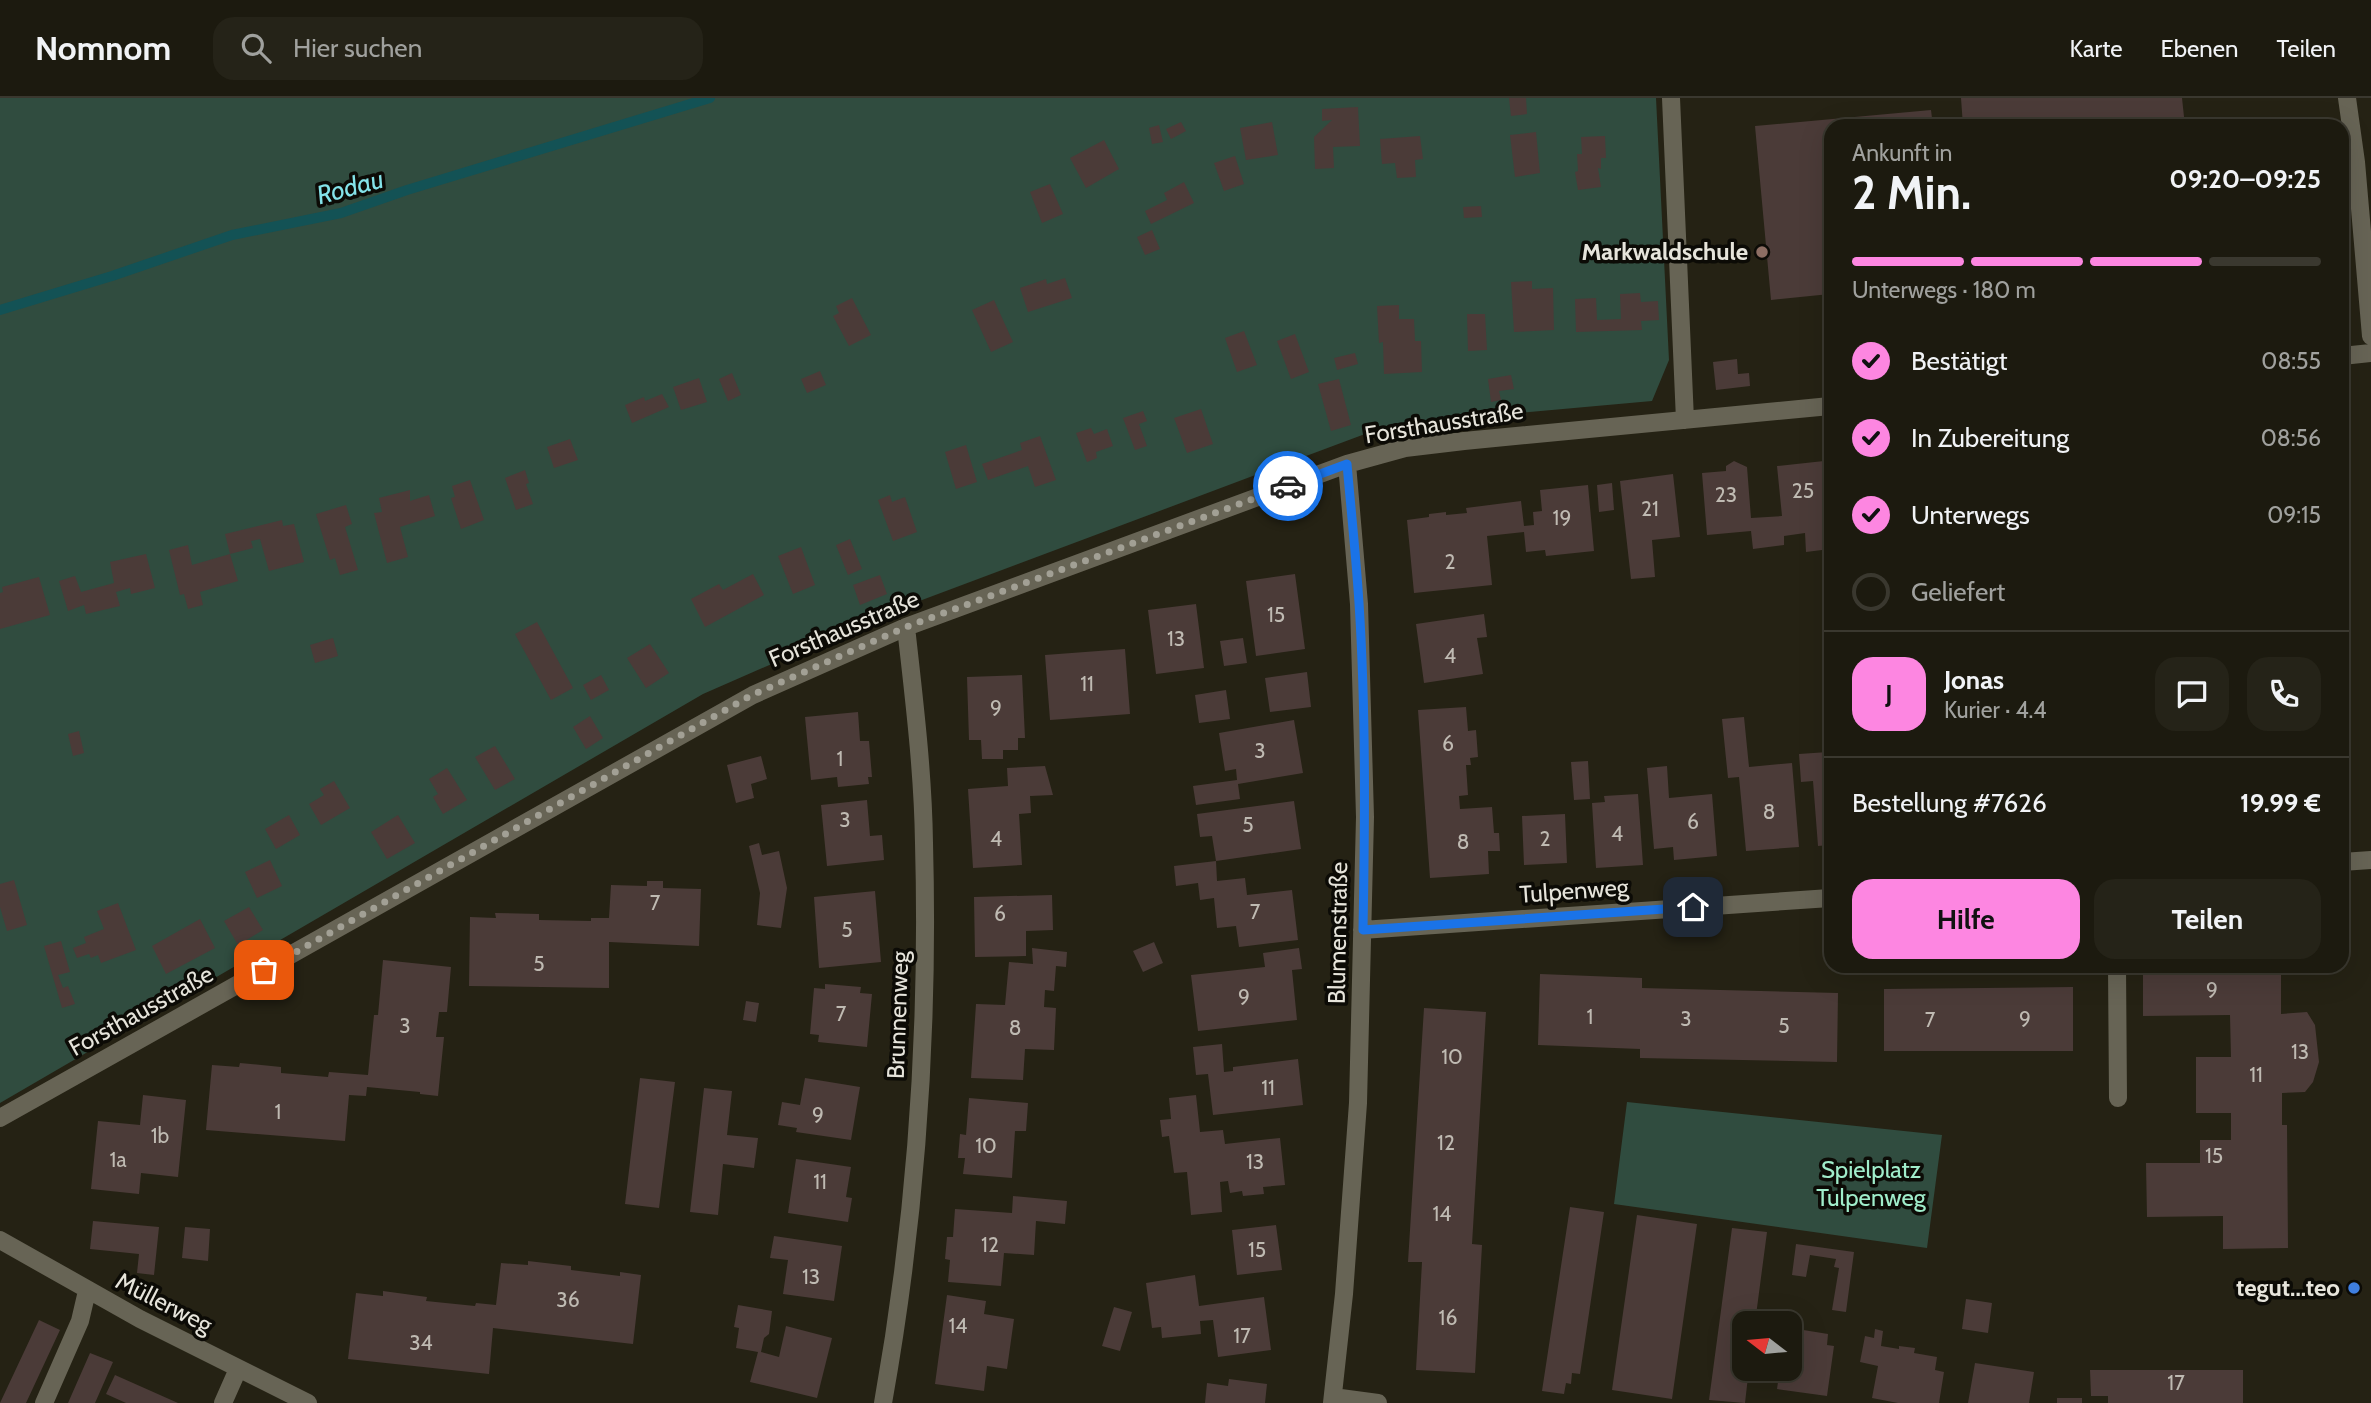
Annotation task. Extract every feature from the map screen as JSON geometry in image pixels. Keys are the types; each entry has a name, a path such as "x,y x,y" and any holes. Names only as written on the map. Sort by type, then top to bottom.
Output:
{"street":[{"path":"1671,98 1685,420"},
{"path":"2347,98 2357,174 2371,336"},
{"path":"2349,355 2371,353"},
{"name":"Forsthausstraße","path":"0,1118 752,695 906,627 1347,464 1405,449 1824,407"},
{"name":"Blumenstraße","path":"1332,1400 1344,1294 1358,1103 1365,817 1360,617 1347,464"},
{"name":"Brunnenweg","path":"883,1403 895,1334 914,1171 924,943 921,789 906,627"},
{"path":"2349,862 2371,860"},
{"name":"Tulpenweg","path":"1363,930 1824,898"},
{"path":"2117,973 2118,1098"},
{"name":"Müllerweg","path":"0,1240 87,1291 308,1403"},
{"path":"44,1403 80,1321 87,1291"},
{"path":"223,1403 238,1369"},
{"path":"1332,1400 1378,1403"}],"green space":[{"path":"0,98 1656,98 1669,360 1652,401 1407,423 1373,431 890,612 703,694 0,1103"},
{"name":"Spielplatz Tulpenweg","path":"1627,1102 1942,1135 1927,1248 1614,1204"}],"building":[{"path":"1509,98 1526,98 1527,114 1511,116"},
{"path":"1961,98 2182,98 2184,119 1962,119"},
{"path":"1358,107 1360,146 1333,147 1334,168 1315,169 1314,137 1332,120 1322,121 1322,109"},
{"path":"1931,110 1932,119 1832,119"},
{"path":"1824,120 1824,295 1771,300 1755,126"},
{"path":"1181,122 1186,131 1171,139 1166,129"},
{"path":"1272,122 1278,155 1246,160 1240,128"},
{"path":"1159,125 1163,142 1152,144 1149,128"},
{"path":"1536,132 1540,173 1515,177 1510,135"},
{"path":"1420,136 1423,159 1415,160 1416,177 1397,178 1395,163 1382,164 1380,139"},
{"path":"1605,136 1606,158 1601,158 1601,169 1598,168 1601,187 1578,190 1575,172 1578,171 1577,154 1582,154 1581,137"},
{"path":"1104,140 1119,169 1086,188 1070,158"},
{"path":"1235,156 1244,184 1224,191 1214,163"},
{"path":"1184,182 1194,203 1151,224 1145,211 1167,200 1164,193"},
{"path":"1050,184 1063,214 1042,223 1030,192"},
{"path":"1481,206 1482,217 1464,218 1463,207"},
{"path":"1152,230 1160,249 1145,255 1137,237"},
{"path":"1065,278 1072,298 1028,312 1020,288 1046,279 1047,284"},
{"path":"1532,281 1532,289 1553,288 1554,330 1514,332 1511,282"},
{"path":"1640,293 1641,302 1658,301 1659,320 1641,321 1642,330 1576,332 1575,299 1596,298 1597,320 1621,319 1620,294"},
{"path":"852,298 871,335 849,346 833,316 839,313 836,306"},
{"path":"994,300 1013,342 991,352 972,310"},
{"path":"1399,305 1399,319 1414,319 1415,341 1421,341 1422,372 1384,374 1383,342 1379,343 1377,306"},
{"path":"1467,314 1485,314 1487,350 1468,351"},
{"path":"1244,331 1257,365 1237,372 1225,338"},
{"path":"1295,334 1309,372 1291,379 1277,341"},
{"path":"1355,353 1358,364 1337,370 1334,358"},
{"path":"1737,359 1738,374 1749,373 1750,386 1716,390 1713,362"},
{"path":"820,371 826,385 807,393 801,379"},
{"path":"732,373 741,395 728,401 719,379"},
{"path":"1511,375 1514,389 1499,391 1501,400 1491,402 1488,379"},
{"path":"699,378 707,402 681,410 673,387"},
{"path":"1339,379 1351,425 1331,431 1318,384"},
{"path":"662,394 669,407 632,423 625,405 644,397 645,401"},
{"path":"1201,409 1213,444 1187,453 1174,418"},
{"path":"1143,411 1147,421 1139,424 1147,446 1135,450 1123,418"},
{"path":"1091,428 1094,434 1107,429 1113,446 1096,452 1097,458 1087,462 1076,433"},
{"path":"1040,436 1056,480 1035,487 1028,466 988,480 982,464 1022,450 1020,443"},
{"path":"570,439 578,460 554,468 547,447"},
{"path":"966,445 977,482 956,489 945,452"},
{"path":"1734,461 1747,467 1751,518 1782,516 1777,466 1824,461 1824,550 1806,552 1805,533 1784,536 1784,545 1753,549 1751,531 1707,535 1702,473 1726,471 1726,466"},
{"path":"525,470 529,483 526,484 533,504 516,510 505,478"},
{"path":"1673,474 1680,537 1652,540 1655,577 1631,579 1620,481"},
{"path":"470,480 484,520 461,529 451,498 455,497 452,486"},
{"path":"1612,483 1614,510 1599,512 1597,485"},
{"path":"1588,485 1594,551 1546,556 1545,550 1526,552 1524,532 1487,536 1492,585 1414,593 1407,520 1446,512 1446,515 1467,513 1466,508 1521,501 1524,526 1534,525 1533,512 1542,511 1540,490"},
{"path":"410,490 410,501 429,495 435,516 400,527 408,557 387,563 374,513 382,512 379,498"},
{"path":"890,495 892,502 905,497 917,532 893,541 878,500"},
{"path":"346,505 352,524 345,527 358,570 340,575 335,558 330,560 316,514"},
{"path":"282,520 283,526 294,524 304,562 269,571 260,539 251,541 253,548 230,554 225,534"},
{"path":"850,539 862,569 848,575 836,545"},
{"path":"188,545 192,565 230,554 238,581 200,592 203,605 188,609 184,594 180,595 169,550"},
{"path":"801,547 815,585 793,594 778,556"},
{"path":"146,554 155,588 131,594 130,588 116,592 120,606 86,614 84,605 68,611 59,581 75,576 81,592 114,583 110,562"},
{"path":"753,574 764,595 705,627 691,599 719,584 723,590"},
{"path":"1295,574 1305,649 1256,656 1246,581"},
{"path":"880,575 887,594 860,605 853,585"},
{"path":"39,577 50,615 0,629 2,587"},
{"path":"1196,604 1204,668 1156,674 1148,610"},
{"path":"1484,614 1487,637 1477,638 1483,674 1424,683 1416,624"},
{"path":"537,622 573,688 551,700 515,634"},
{"path":"333,638 338,656 315,663 310,645"},
{"path":"1243,638 1247,663 1224,666 1220,641"},
{"path":"650,644 669,673 646,688 627,658"},
{"path":"1125,649 1130,714 1050,720 1045,655"},
{"path":"1307,672 1311,707 1270,712 1265,678"},
{"path":"601,675 609,690 591,700 583,685"},
{"path":"1022,675 1025,738 1018,738 1018,750 1003,750 1003,759 982,759 981,740 969,740 967,677"},
{"path":"1226,690 1230,719 1199,723 1195,695"},
{"path":"1466,707 1468,731 1476,730 1478,757 1470,758 1471,765 1466,765 1468,795 1459,796 1460,809 1492,807 1494,833 1499,833 1500,851 1488,851 1489,874 1430,878 1418,710"},
{"path":"858,712 860,741 869,741 872,777 868,777 869,784 838,787 837,777 811,780 805,717"},
{"path":"590,716 603,738 586,749 573,727"},
{"path":"1744,717 1749,767 1792,763 1799,847 1746,851 1739,777 1728,778 1722,719"},
{"path":"1294,720 1303,773 1238,784 1240,799 1196,805 1193,786 1237,780 1236,769 1225,771 1219,733"},
{"path":"79,731 84,753 73,756 68,734"},
{"path":"495,746 515,779 495,790 475,757"},
{"path":"1824,752 1824,846 1818,846 1813,781 1801,782 1799,754"},
{"path":"761,756 767,779 751,784 754,798 736,803 727,765"},
{"path":"1588,761 1590,799 1574,800 1571,762"},
{"path":"1045,766 1053,795 1030,796 1031,813 1019,814 1022,865 973,868 968,789 1008,786 1007,768"},
{"path":"1667,766 1669,798 1712,794 1717,856 1674,860 1673,847 1654,849 1647,768"},
{"path":"447,768 467,800 443,814 433,797 438,794 429,779"},
{"path":"334,781 350,808 321,825 309,804 324,795 320,789"},
{"path":"1638,794 1643,865 1596,868 1592,803 1605,802 1604,796"},
{"path":"867,800 870,836 882,835 884,860 827,866 821,805"},
{"path":"1294,801 1301,849 1216,861 1212,836 1200,837 1197,814"},
{"path":"1565,814 1567,863 1524,865 1522,816"},
{"path":"289,815 300,835 276,849 265,829"},
{"path":"398,815 415,843 387,859 371,832"},
{"path":"759,843 762,855 779,851 787,888 781,928 757,925 760,893 749,846"},
{"path":"270,860 282,886 257,898 245,872"},
{"path":"1216,861 1217,881 1245,878 1247,895 1292,890 1298,940 1239,947 1236,926 1217,928 1214,898 1200,900 1198,883 1176,886 1174,866"},
{"path":"14,880 27,925 7,931 0,907 0,884"},
{"path":"647,881 663,881 663,888 701,889 699,946 609,942 609,988 469,986 470,917 496,918 495,913 539,914 539,920 591,921 591,918 609,918 611,885 647,886"},
{"path":"875,891 881,962 819,968 814,897"},
{"path":"1052,895 1053,930 1026,931 1026,956 975,957 974,897"},
{"path":"118,903 136,950 101,963 98,955 91,958 89,954 77,958 73,948 86,943 84,937 104,929 97,911"},
{"path":"249,907 263,930 238,945 224,921"},
{"path":"200,919 215,948 166,974 152,946"},
{"path":"61,941 70,972 58,975 63,988 68,986 75,1004 62,1008 44,946"},
{"path":"1154,942 1163,963 1143,972 1133,951"},
{"path":"1032,948 1067,952 1066,967 1056,966 1054,991 1045,990 1044,1007 1056,1008 1054,1050 1025,1049 1023,1080 971,1078 976,1004 1005,1005 1009,962 1033,964"},
{"path":"1299,948 1302,969 1292,970 1297,1020 1198,1031 1191,975 1265,967 1263,953"},
{"path":"383,960 451,967 447,1012 439,1012 436,1037 444,1037 438,1096 367,1087 366,1096 349,1095 345,1141 206,1130 212,1065 239,1067 240,1063 281,1067 281,1073 328,1077 329,1072 368,1075 374,1015 378,1015"},
{"path":"2143,973 2281,973 2281,1014 2307,1012 2315,1025 2319,1062 2313,1082 2305,1092 2282,1093 2282,1125 2287,1125 2288,1248 2223,1249 2223,1216 2147,1217 2146,1163 2200,1163 2200,1140 2231,1140 2231,1113 2196,1113 2196,1057 2231,1057 2230,1015 2143,1016"},
{"path":"1540,974 1642,978 1642,988 1838,993 1837,1062 1640,1058 1640,1049 1538,1045"},
{"path":"825,984 861,987 860,993 872,994 867,1047 818,1042 819,1035 810,1034 814,988 825,989"},
{"path":"2073,987 2073,1051 1884,1051 1884,989"},
{"path":"746,1001 759,1003 756,1022 743,1020"},
{"path":"1424,1008 1486,1012 1472,1244 1482,1245 1475,1373 1416,1370 1422,1262 1408,1262"},
{"path":"1222,1044 1224,1072 1233,1071 1233,1067 1298,1059 1303,1105 1213,1115 1208,1074 1196,1075 1193,1047"},
{"path":"640,1078 675,1082 659,1208 625,1204"},
{"path":"805,1078 860,1087 851,1140 796,1132 797,1128 778,1125 782,1102 800,1105"},
{"path":"704,1088 732,1091 727,1135 758,1138 754,1168 723,1164 718,1215 690,1212"},
{"path":"143,1095 186,1100 178,1177 141,1173 139,1194 91,1189 98,1121 140,1125"},
{"path":"1196,1095 1200,1132 1223,1130 1225,1144 1280,1138 1285,1185 1263,1187 1264,1194 1243,1196 1242,1191 1230,1193 1228,1181 1220,1182 1222,1212 1191,1215 1187,1172 1174,1173 1169,1136 1162,1137 1160,1120 1171,1119 1169,1098"},
{"path":"969,1098 1028,1103 1026,1131 1015,1131 1012,1178 963,1174 965,1158 958,1158 960,1134 966,1135"},
{"path":"796,1159 851,1167 846,1197 852,1198 848,1222 788,1213"},
{"path":"1013,1196 1067,1201 1065,1224 1036,1221 1034,1255 1004,1253 1001,1286 948,1282 950,1260 945,1259 947,1237 953,1237 955,1209 1012,1213"},
{"path":"1570,1207 1604,1212 1580,1374 1572,1373 1571,1384 1566,1383 1564,1394 1542,1391"},
{"path":"1637,1215 1697,1224 1672,1399 1612,1390"},
{"path":"93,1221 159,1227 154,1275 137,1273 139,1254 90,1249"},
{"path":"1276,1225 1282,1270 1237,1275 1232,1230"},
{"path":"185,1227 210,1229 208,1261 182,1258"},
{"path":"1732,1228 1767,1232 1757,1311 1732,1311 1732,1381 1748,1381 1745,1403 1709,1400"},
{"path":"774,1236 842,1246 834,1301 783,1294 788,1260 770,1258"},
{"path":"1796,1244 1854,1252 1846,1312 1832,1310 1839,1268 1834,1267 1836,1259 1810,1255 1806,1277 1792,1275"},
{"path":"528,1261 571,1266 571,1270 620,1276 620,1272 641,1275 633,1344 493,1328 489,1374 348,1359 356,1293 383,1296 383,1291 427,1297 426,1301 475,1306 476,1303 496,1305 501,1263 528,1265"},
{"path":"1195,1275 1199,1306 1264,1297 1271,1350 1218,1357 1213,1320 1200,1321 1201,1334 1162,1338 1161,1327 1152,1328 1146,1283"},
{"path":"947,1295 986,1301 984,1314 1014,1319 1007,1369 987,1366 984,1391 935,1384"},
{"path":"1966,1299 1992,1303 1988,1333 1962,1329"},
{"path":"738,1305 772,1311 769,1334 764,1338 761,1352 779,1357 786,1326 832,1338 817,1398 750,1382 758,1352 736,1348 739,1328 734,1327"},
{"path":"1114,1307 1132,1312 1120,1351 1102,1346"},
{"path":"39,1320 60,1330 26,1403 0,1403"},
{"path":"1875,1329 1883,1331 1881,1346 1915,1348 1914,1353 1937,1357 1935,1370 1944,1372 1939,1403 1898,1403 1872,1398 1878,1366 1860,1362 1865,1336 1874,1338"},
{"path":"1802,1330 1828,1334 1827,1345 1834,1346 1827,1396 1777,1389 1778,1381 1802,1381"},
{"path":"90,1353 113,1362 95,1403 68,1403"},
{"path":"1975,1363 2034,1372 2029,1403 1968,1403"},
{"path":"2090,1370 2243,1370 2243,1403 2108,1403 2108,1396 2091,1396"},
{"path":"115,1375 178,1403 126,1403 106,1394"},
{"path":"1229,1379 1267,1384 1265,1403 1205,1403 1207,1383 1228,1386"},
{"path":"2057,1398 2082,1398 2082,1403 2057,1403"}],"waterway":[{"name":"Rodau","path":"0,310 232,235 341,213 407,190 710,98"}],"way so far":[{"path":"264,970 752,695 906,627 1288,486"}],"place":[{"name":"Markwaldschule","path":"1762,252"},
{"name":"tegut...teo","path":"2354,1288"}],"route":[{"path":"1288,486 1347,464 1359,604 1363,705 1363,930 1693,907"}]}
